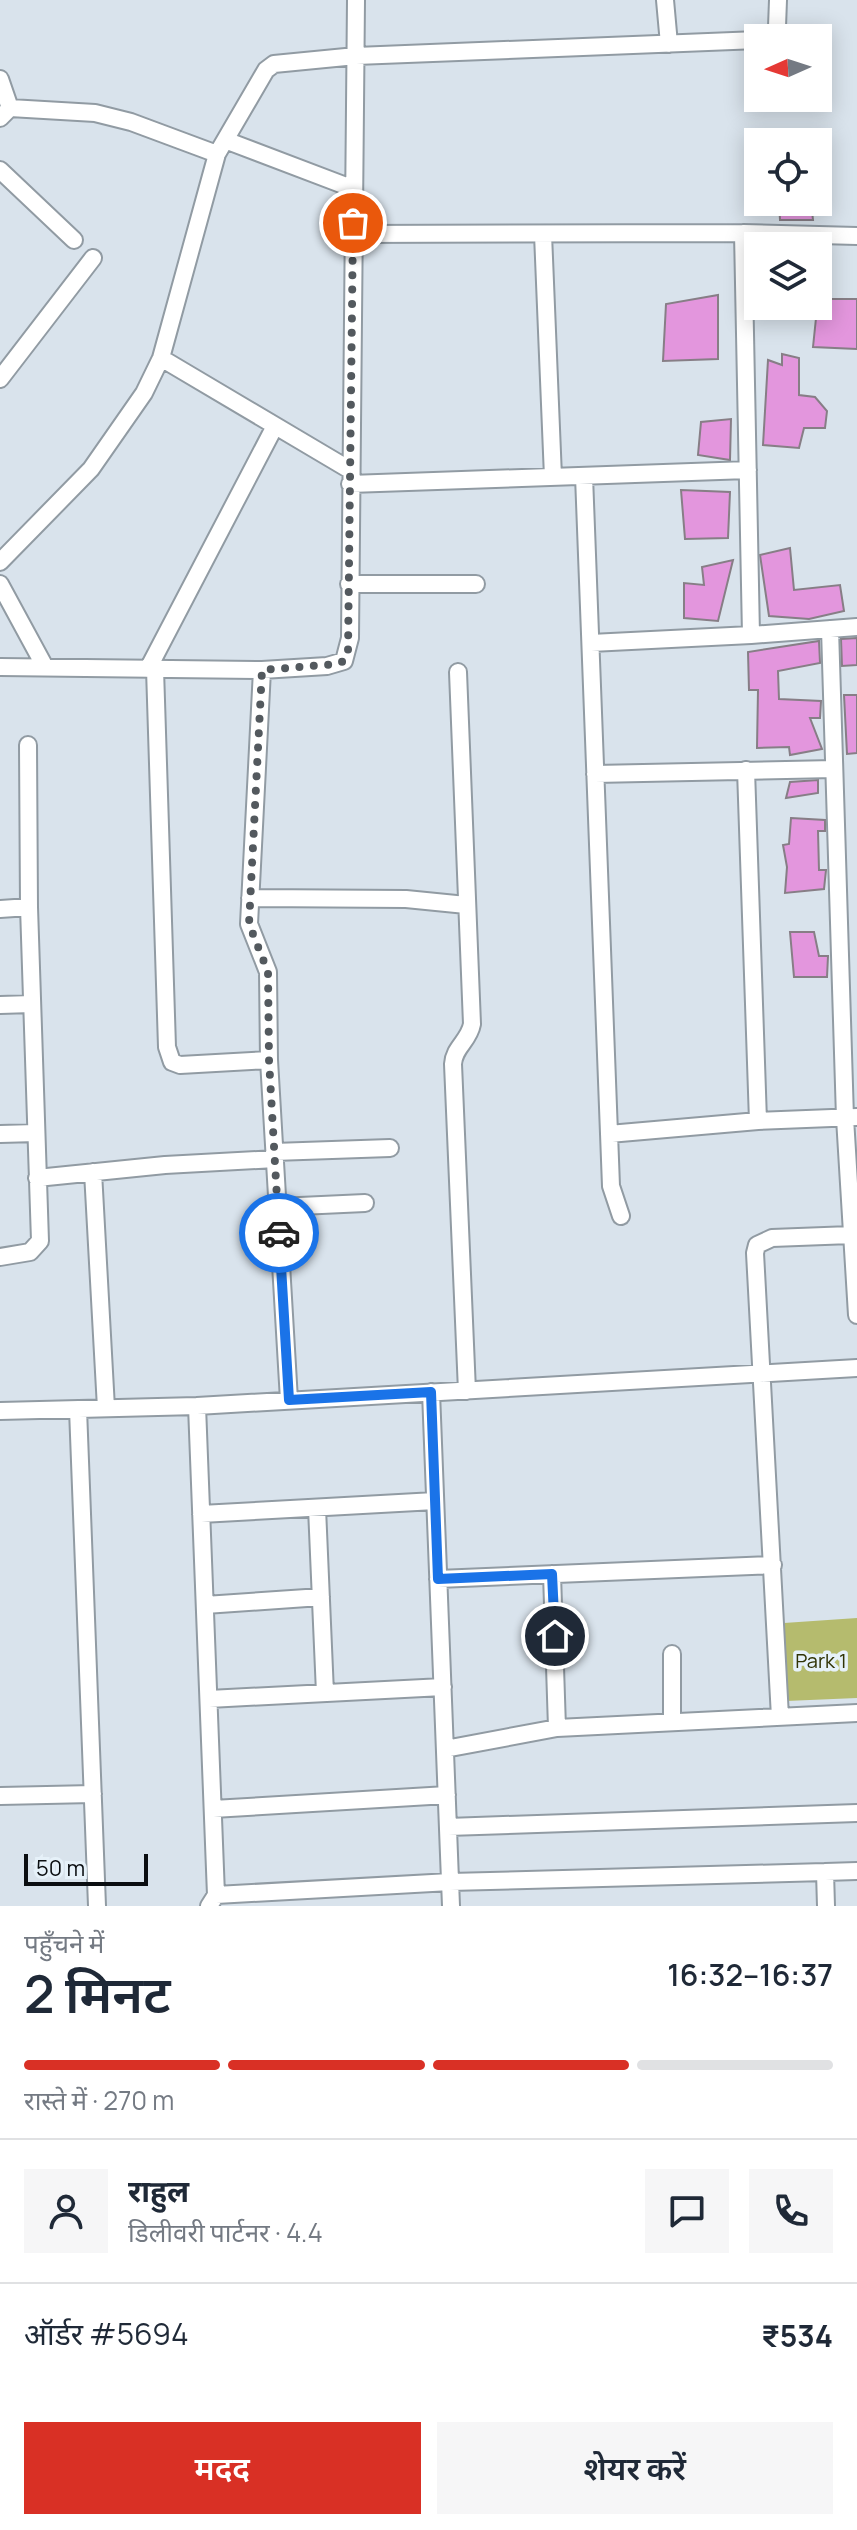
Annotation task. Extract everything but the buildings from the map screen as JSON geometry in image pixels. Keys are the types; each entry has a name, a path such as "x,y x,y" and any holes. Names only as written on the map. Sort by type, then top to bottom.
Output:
{"street":[{"path":"665,0 669,44"},
{"path":"777,24 778,0"},
{"path":"0,667 262,670 327,666 344,661 350,638 353,234 359,2"},
{"path":"0,562 91,469 144,393 161,358 221,147 266,70 274,64 356,56 744,41"},
{"path":"0,79 5,113 95,113 221,147 354,189"},
{"path":"3,180 74,240"},
{"path":"353,234 743,233 857,236"},
{"path":"743,233 751,635"},
{"path":"543,234 553,477"},
{"path":"0,379 93,258"},
{"path":"161,358 275,426 350,477 553,477 748,470"},
{"path":"269,1060 180,1065 172,1062 169,1056 164,1028 152,669 275,426"},
{"path":"584,476 611,1186 621,1216"},
{"path":"0,584 45,667"},
{"path":"349,584 476,584"},
{"path":"591,643 857,627"},
{"path":"830,629 851,1118 851,1235 857,1315"},
{"path":"262,670 250,929 268,972 269,1060 289,1400"},
{"path":"458,672 472,1024 468,1037 455,1052 453,1064 467,1391"},
{"path":"0,1257 30,1252 40,1241 29,907 28,745"},
{"path":"595,774 834,769"},
{"path":"746,770 758,1121"},
{"path":"250,898 406,899 466,905"},
{"path":"0,909 29,907"},
{"path":"0,1005 32,1004"},
{"path":"609,1134 758,1121 851,1118"},
{"path":"0,1134 36,1133"},
{"path":"37,1178 390,1148"},
{"path":"93,1172 106,1408"},
{"path":"278,1207 365,1203"},
{"path":"780,1717 755,1264 757,1245 772,1238 851,1235"},
{"path":"0,1411 197,1406 857,1368"},
{"path":"431,1392 451,1906"},
{"path":"197,1406 213,1809 213,1901 261,1900 450,1882 857,1871"},
{"path":"78,1409 97,1906"},
{"path":"201,1514 435,1501"},
{"path":"317,1508 325,1693"},
{"path":"438,1579 773,1565"},
{"path":"552,1574 557,1728"},
{"path":"205,1605 321,1597"},
{"path":"672,1654 672,1722"},
{"path":"209,1699 443,1687"},
{"path":"445,1749 557,1728 857,1713"},
{"path":"0,1796 93,1794"},
{"path":"213,1809 447,1795"},
{"path":"448,1827 857,1813"},
{"path":"825,1872 826,1906"}],"green space":[{"name":"Park 1","path":"857,1618 857,1698 786,1701 784,1623"}],"way so far":[{"path":"279,1233 269,1060 268,972 249,924 262,670 337,664 344,661 348,652 353,223"}],"route":[{"path":"279,1233 289,1400 431,1392 438,1579 552,1574 555,1636"}]}
